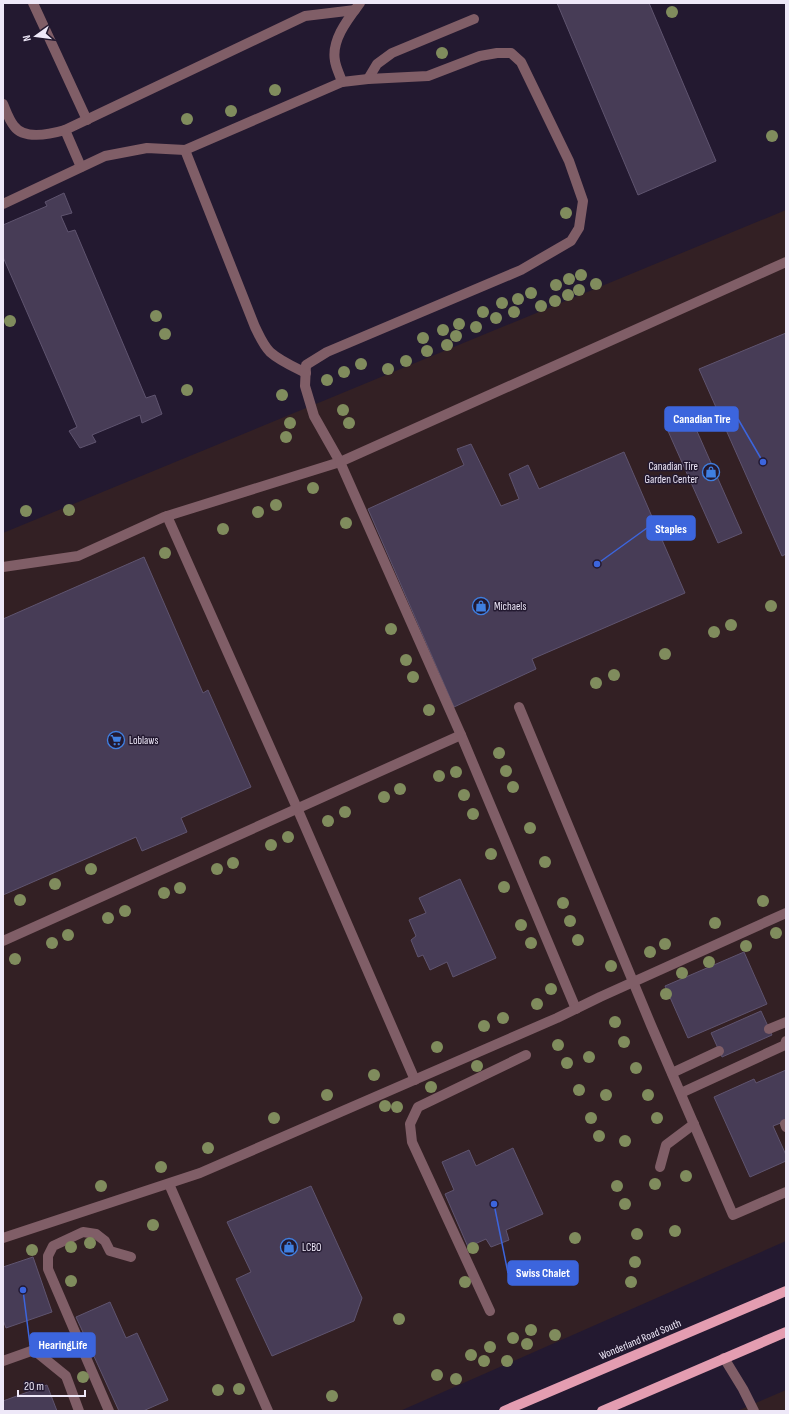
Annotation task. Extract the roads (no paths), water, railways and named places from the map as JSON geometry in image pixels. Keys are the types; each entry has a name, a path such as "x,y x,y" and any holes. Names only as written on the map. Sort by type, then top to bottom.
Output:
{"main road":[{"name":"Wonderland Road South","path":"504,1411 786,1291"},
{"path":"602,1411 786,1332"}],"lane":[{"path":"33,3 87,120"},
{"path":"3,104 15,128 28,135 51,134 65,130 87,120 305,16 357,6"},
{"path":"342,82 335,61 335,44 348,19 357,6"},
{"path":"368,79 377,64 392,53 474,19"},
{"path":"3,204 105,156 147,148 185,150 342,82 428,76 480,56 497,53 511,53 521,62 569,161 582,201 579,228 571,241 521,270 327,352 306,365 306,386 314,416 340,462 461,735 576,1009"},
{"path":"65,130 81,167"},
{"path":"185,150 255,327 270,352 306,373"},
{"path":"3,567 78,556 167,516 340,462 786,262"},
{"path":"167,516 297,808 415,1080"},
{"path":"519,706 733,1215 786,1192"},
{"path":"3,941 461,735"},
{"path":"3,1238 200,1173 576,1009 786,913"},
{"path":"769,1029 786,1022"},
{"path":"681,1093 784,1045 786,1041"},
{"path":"672,1073 719,1051"},
{"path":"490,1312 412,1142 410,1124 418,1107 526,1055"},
{"path":"660,1167 666,1145 694,1124"},
{"path":"169,1184 268,1411"},
{"path":"109,1411 48,1269 48,1256 53,1246 83,1232 96,1234 105,1241 110,1250 131,1257"},
{"path":"3,1361 34,1350 66,1376 79,1411"},
{"path":"724,1358 754,1411"}],"place":[{"name":"Canadian Tire","path":"763,462"},
{"name":"Canadian Tire Garden Center","path":"711,472"},
{"name":"Staples","path":"597,564"},
{"name":"Michaels","path":"481,606"},
{"name":"Loblaws","path":"116,740"},
{"name":"Swiss Chalet","path":"494,1204"},
{"name":"LCBO","path":"289,1247"},
{"name":"HearingLife","path":"23,1290"}]}
